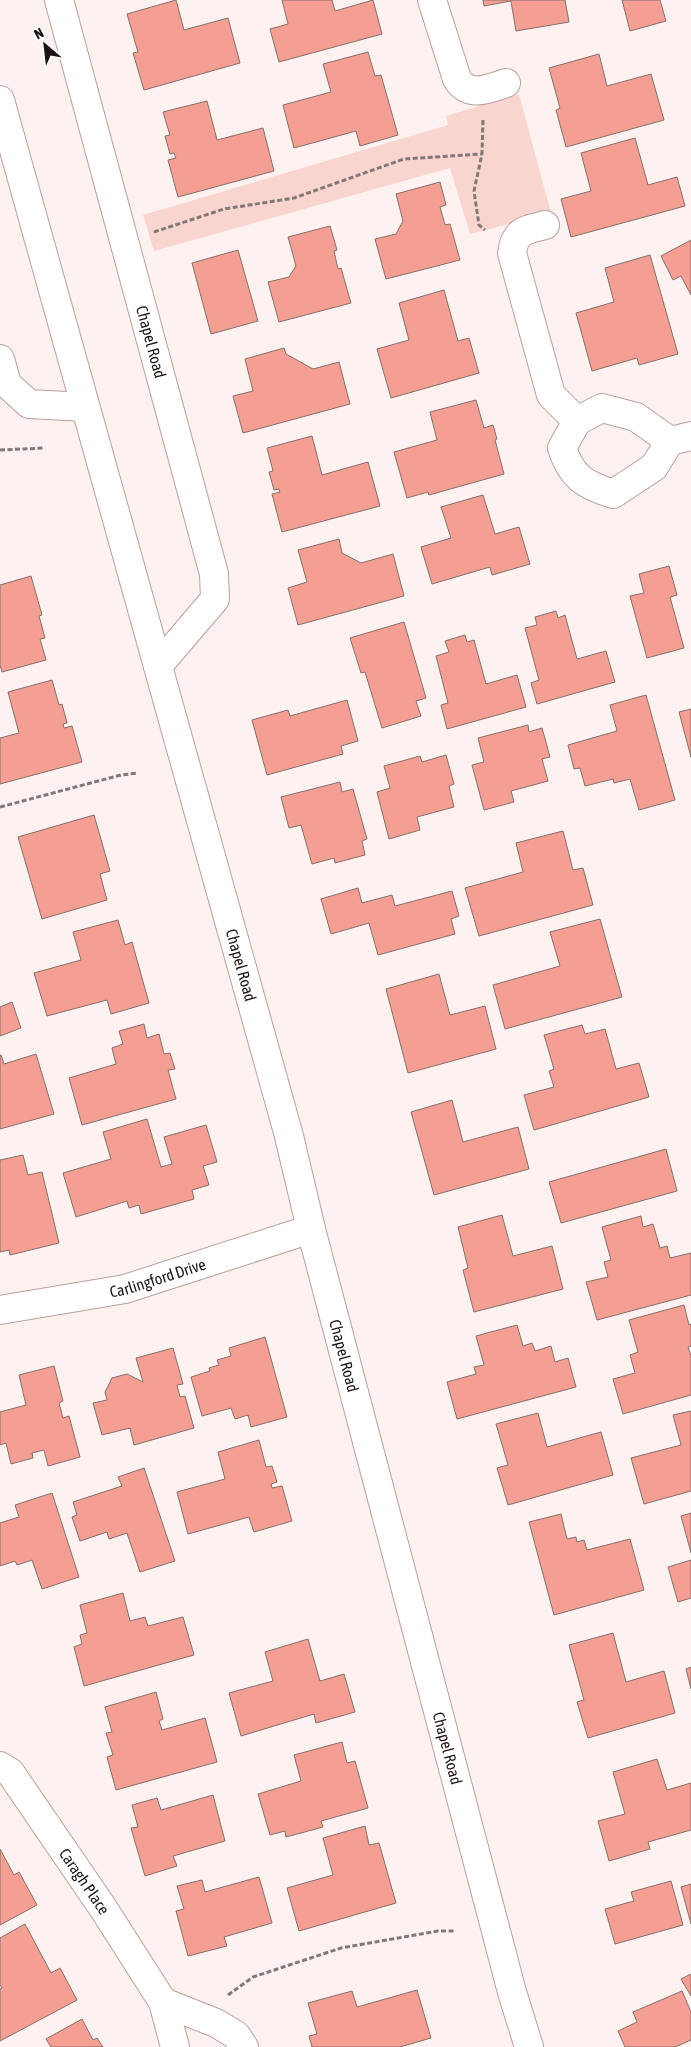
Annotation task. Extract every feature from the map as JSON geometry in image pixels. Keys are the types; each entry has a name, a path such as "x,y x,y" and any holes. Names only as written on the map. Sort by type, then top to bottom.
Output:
{"street":[{"name":"Chapel Road","path":"59,0 214,574 215,599 158,666"},
{"path":"432,0 457,79 466,89 493,87"},
{"name":"Chapel Road","path":"0,100 289,1136 311,1229 512,1992 529,2047"},
{"path":"545,225 526,230 518,235 514,242 512,253 551,395 577,421"},
{"path":"0,359 7,384 29,404 84,406"},
{"path":"602,408 636,417 680,439 654,467 613,494 588,486 567,463 562,448 577,421 602,408"},
{"name":"Carlingford Drive","path":"0,1310 125,1289 311,1229"},
{"name":"Caragh Place","path":"0,1766 10,1772 103,1908 163,2002 175,2047"},
{"path":"163,2002 216,2023 236,2034 244,2047"}],"path":[{"path":"493,87 483,112 482,154 474,191 479,225 512,253"},
{"path":"148,234 224,209 294,198 404,159 482,154"},
{"path":"0,450 45,448"},
{"path":"0,807 121,775 138,773"},
{"path":"226,1997 253,1977 341,1948 438,1931 454,1931"}],"shaded area":[{"path":"519,94 551,213 470,234 450,168 154,251 143,215 448,125 446,116"}],"building":[{"path":"176,0 184,30 228,18 240,63 144,90 133,53 138,52 127,14"},
{"path":"282,0 332,0 335,11 373,0 382,34 279,62 270,29 288,24"},
{"path":"483,0 565,0 569,22 516,31 511,1 484,6"},
{"path":"622,0 660,0 666,21 630,31"},
{"path":"368,52 375,76 381,75 398,135 360,146 356,131 294,148 283,105 331,92 323,64"},
{"path":"599,54 607,86 651,74 664,120 566,147 556,110 560,108 549,68"},
{"path":"207,101 217,140 263,128 274,171 178,197 168,160 176,158 174,153 170,154 165,136 170,135 163,112"},
{"path":"635,138 648,185 677,177 685,206 571,237 561,199 591,191 581,153"},
{"path":"440,182 446,205 440,207 445,225 450,224 460,260 386,279 375,239 396,234 403,221 396,194"},
{"path":"330,226 337,250 334,251 338,269 341,268 351,303 279,322 268,282 289,277 296,266 288,237"},
{"path":"691,240 691,295 681,276 673,280 661,256"},
{"path":"238,250 258,321 211,334 192,263"},
{"path":"650,255 678,354 639,365 637,358 592,371 576,313 614,302 605,268"},
{"path":"444,290 458,341 469,338 479,373 391,398 377,349 409,340 399,303"},
{"path":"284,348 286,354 313,369 339,362 350,404 243,433 233,396 253,391 245,359"},
{"path":"476,400 484,428 493,425 504,474 429,495 428,492 407,498 394,452 437,440 430,412"},
{"path":"312,436 322,475 368,462 380,506 282,532 272,494 280,492 279,489 274,490 269,472 273,471 267,448"},
{"path":"483,495 495,534 519,527 530,564 492,575 490,567 432,584 421,547 451,538 441,507"},
{"path":"339,539 342,553 361,563 393,554 404,596 298,625 288,588 307,582 298,550"},
{"path":"669,566 677,595 670,597 684,648 647,658 630,596 644,593 639,574"},
{"path":"31,576 42,615 39,616 45,638 40,639 46,660 2,672 0,665 0,585"},
{"path":"556,611 558,618 565,615 577,659 606,651 615,682 537,704 531,683 539,680 525,628 537,625 535,617"},
{"path":"404,622 426,698 416,701 421,716 382,728 365,672 361,673 350,638"},
{"path":"465,635 467,642 474,640 486,684 517,675 526,707 447,729 441,705 448,703 436,656 449,652 445,641"},
{"path":"52,680 59,705 62,704 67,723 63,724 64,728 72,726 82,762 0,784 0,738 19,733 8,692"},
{"path":"646,695 675,800 639,810 630,779 614,783 613,779 585,786 580,768 574,769 568,745 617,731 610,705"},
{"path":"347,700 358,741 341,746 343,754 267,775 252,720 288,710 290,716"},
{"path":"691,709 691,757 679,712"},
{"path":"528,725 529,732 542,728 550,757 542,759 548,781 511,791 514,802 484,810 472,765 484,762 478,738"},
{"path":"446,755 454,784 449,786 454,807 417,817 420,830 389,839 377,792 390,788 384,766 420,756 422,762"},
{"path":"340,782 342,792 353,789 367,839 362,841 365,855 335,863 334,858 312,864 301,825 289,828 281,797"},
{"path":"94,815 110,871 100,874 107,900 42,919 18,837"},
{"path":"563,831 573,870 583,868 593,905 479,936 465,888 523,872 516,843"},
{"path":"358,888 362,903 392,895 395,906 452,891 459,916 451,919 455,934 378,955 369,923 331,934 321,899"},
{"path":"600,919 622,997 505,1029 493,985 560,966 550,932"},
{"path":"118,920 125,945 132,942 149,1003 111,1014 107,1000 47,1016 34,973 81,960 73,932"},
{"path":"439,974 450,1015 485,1006 496,1049 408,1073 386,989"},
{"path":"12,1002 21,1028 0,1036 0,1007"},
{"path":"144,1024 147,1038 159,1034 164,1054 170,1053 175,1069 168,1070 176,1099 82,1125 69,1078 116,1064 112,1048 123,1044 119,1031"},
{"path":"582,1025 585,1034 605,1029 616,1069 639,1063 649,1097 534,1130 524,1095 554,1087 549,1071 554,1069 544,1035"},
{"path":"36,1054 54,1114 0,1129 0,1055 4,1064"},
{"path":"452,1100 463,1142 518,1127 529,1169 434,1195 411,1112"},
{"path":"147,1119 161,1167 172,1164 164,1137 206,1125 217,1162 203,1166 209,1185 192,1190 194,1199 141,1214 139,1205 129,1208 127,1201 76,1217 63,1173 111,1159 103,1132"},
{"path":"666,1149 677,1191 561,1223 549,1182"},
{"path":"23,1155 28,1175 42,1172 59,1243 10,1255 9,1250 0,1252 0,1160"},
{"path":"502,1215 513,1256 552,1246 563,1289 474,1312 463,1270 468,1268 458,1227"},
{"path":"641,1216 643,1227 653,1224 660,1248 667,1246 670,1258 691,1253 691,1295 597,1320 586,1282 608,1277 604,1262 611,1260 602,1227"},
{"path":"684,1305 689,1325 691,1324 691,1346 688,1347 691,1356 691,1395 623,1414 613,1379 635,1373 630,1355 638,1352 629,1320"},
{"path":"517,1325 523,1346 532,1343 535,1351 551,1346 555,1362 568,1358 576,1387 457,1419 447,1382 476,1374 474,1367 484,1365 476,1336"},
{"path":"265,1337 287,1417 251,1427 248,1415 235,1419 231,1408 202,1416 191,1377 210,1371 209,1368 219,1365 217,1360 231,1356 229,1348"},
{"path":"173,1348 183,1384 177,1385 180,1397 185,1396 194,1428 134,1445 130,1428 102,1435 93,1403 107,1400 105,1392 112,1378 127,1374 143,1382 136,1358"},
{"path":"54,1366 63,1401 59,1403 63,1418 69,1416 80,1457 48,1466 44,1450 32,1453 33,1458 11,1464 6,1443 0,1445 0,1412 26,1405 19,1375"},
{"path":"691,1411 691,1491 644,1504 631,1458 681,1445 673,1415"},
{"path":"538,1413 547,1447 601,1432 613,1475 508,1505 497,1468 508,1465 496,1424"},
{"path":"259,1440 266,1467 272,1466 277,1482 271,1484 272,1488 282,1486 292,1521 254,1532 249,1517 188,1534 177,1492 225,1479 218,1452"},
{"path":"144,1468 175,1561 140,1572 127,1533 109,1539 107,1532 80,1541 72,1517 77,1515 73,1502 122,1486 118,1477"},
{"path":"52,1493 79,1577 42,1589 32,1560 17,1565 15,1561 0,1566 0,1523 19,1517 15,1505"},
{"path":"691,1513 691,1553 681,1516"},
{"path":"561,1514 567,1539 576,1537 577,1542 584,1540 587,1550 630,1539 644,1590 554,1615 529,1522"},
{"path":"691,1560 691,1598 678,1602 668,1567"},
{"path":"123,1593 130,1621 145,1617 148,1626 183,1617 194,1655 84,1686 74,1647 82,1644 80,1635 87,1633 80,1605"},
{"path":"613,1633 626,1682 664,1671 675,1713 588,1738 577,1702 584,1700 569,1645"},
{"path":"308,1639 320,1681 344,1674 355,1712 316,1723 314,1714 241,1736 229,1693 273,1681 265,1652"},
{"path":"691,1667 691,1689 686,1669"},
{"path":"156,1692 163,1719 159,1721 162,1730 205,1718 217,1762 116,1790 107,1757 113,1755 106,1733 112,1732 105,1707"},
{"path":"342,1742 347,1763 355,1761 368,1808 321,1821 323,1827 286,1837 285,1831 270,1835 258,1794 301,1781 294,1755"},
{"path":"657,1759 667,1790 691,1783 691,1830 648,1842 650,1849 609,1861 598,1821 625,1814 613,1772"},
{"path":"213,1795 225,1841 173,1856 177,1866 145,1876 131,1828 138,1827 132,1805 157,1798 161,1810"},
{"path":"365,1826 369,1845 379,1843 396,1903 299,1931 287,1888 333,1875 323,1838"},
{"path":"0,1849 14,1875 19,1872 37,1905 0,1925"},
{"path":"259,1877 272,1923 224,1937 227,1946 188,1956 176,1911 184,1909 177,1886 202,1880 205,1892"},
{"path":"671,1881 683,1925 615,1944 605,1909 634,1901 631,1892"},
{"path":"691,1884 691,1924 681,1887"},
{"path":"25,1924 51,1973 60,1968 77,2000 0,2041 0,1989 2,1988 0,1985 0,1938"},
{"path":"691,1974 691,1996 681,1979"},
{"path":"417,1990 431,2038 400,2047 312,2047 309,2036 317,2034 308,2003 352,1991 357,2007"},
{"path":"682,1991 691,2012 691,2040 675,2047 625,2047 618,2031 637,2022 633,2012"},
{"path":"82,2019 93,2040 97,2038 103,2047 51,2047 46,2039"}]}
